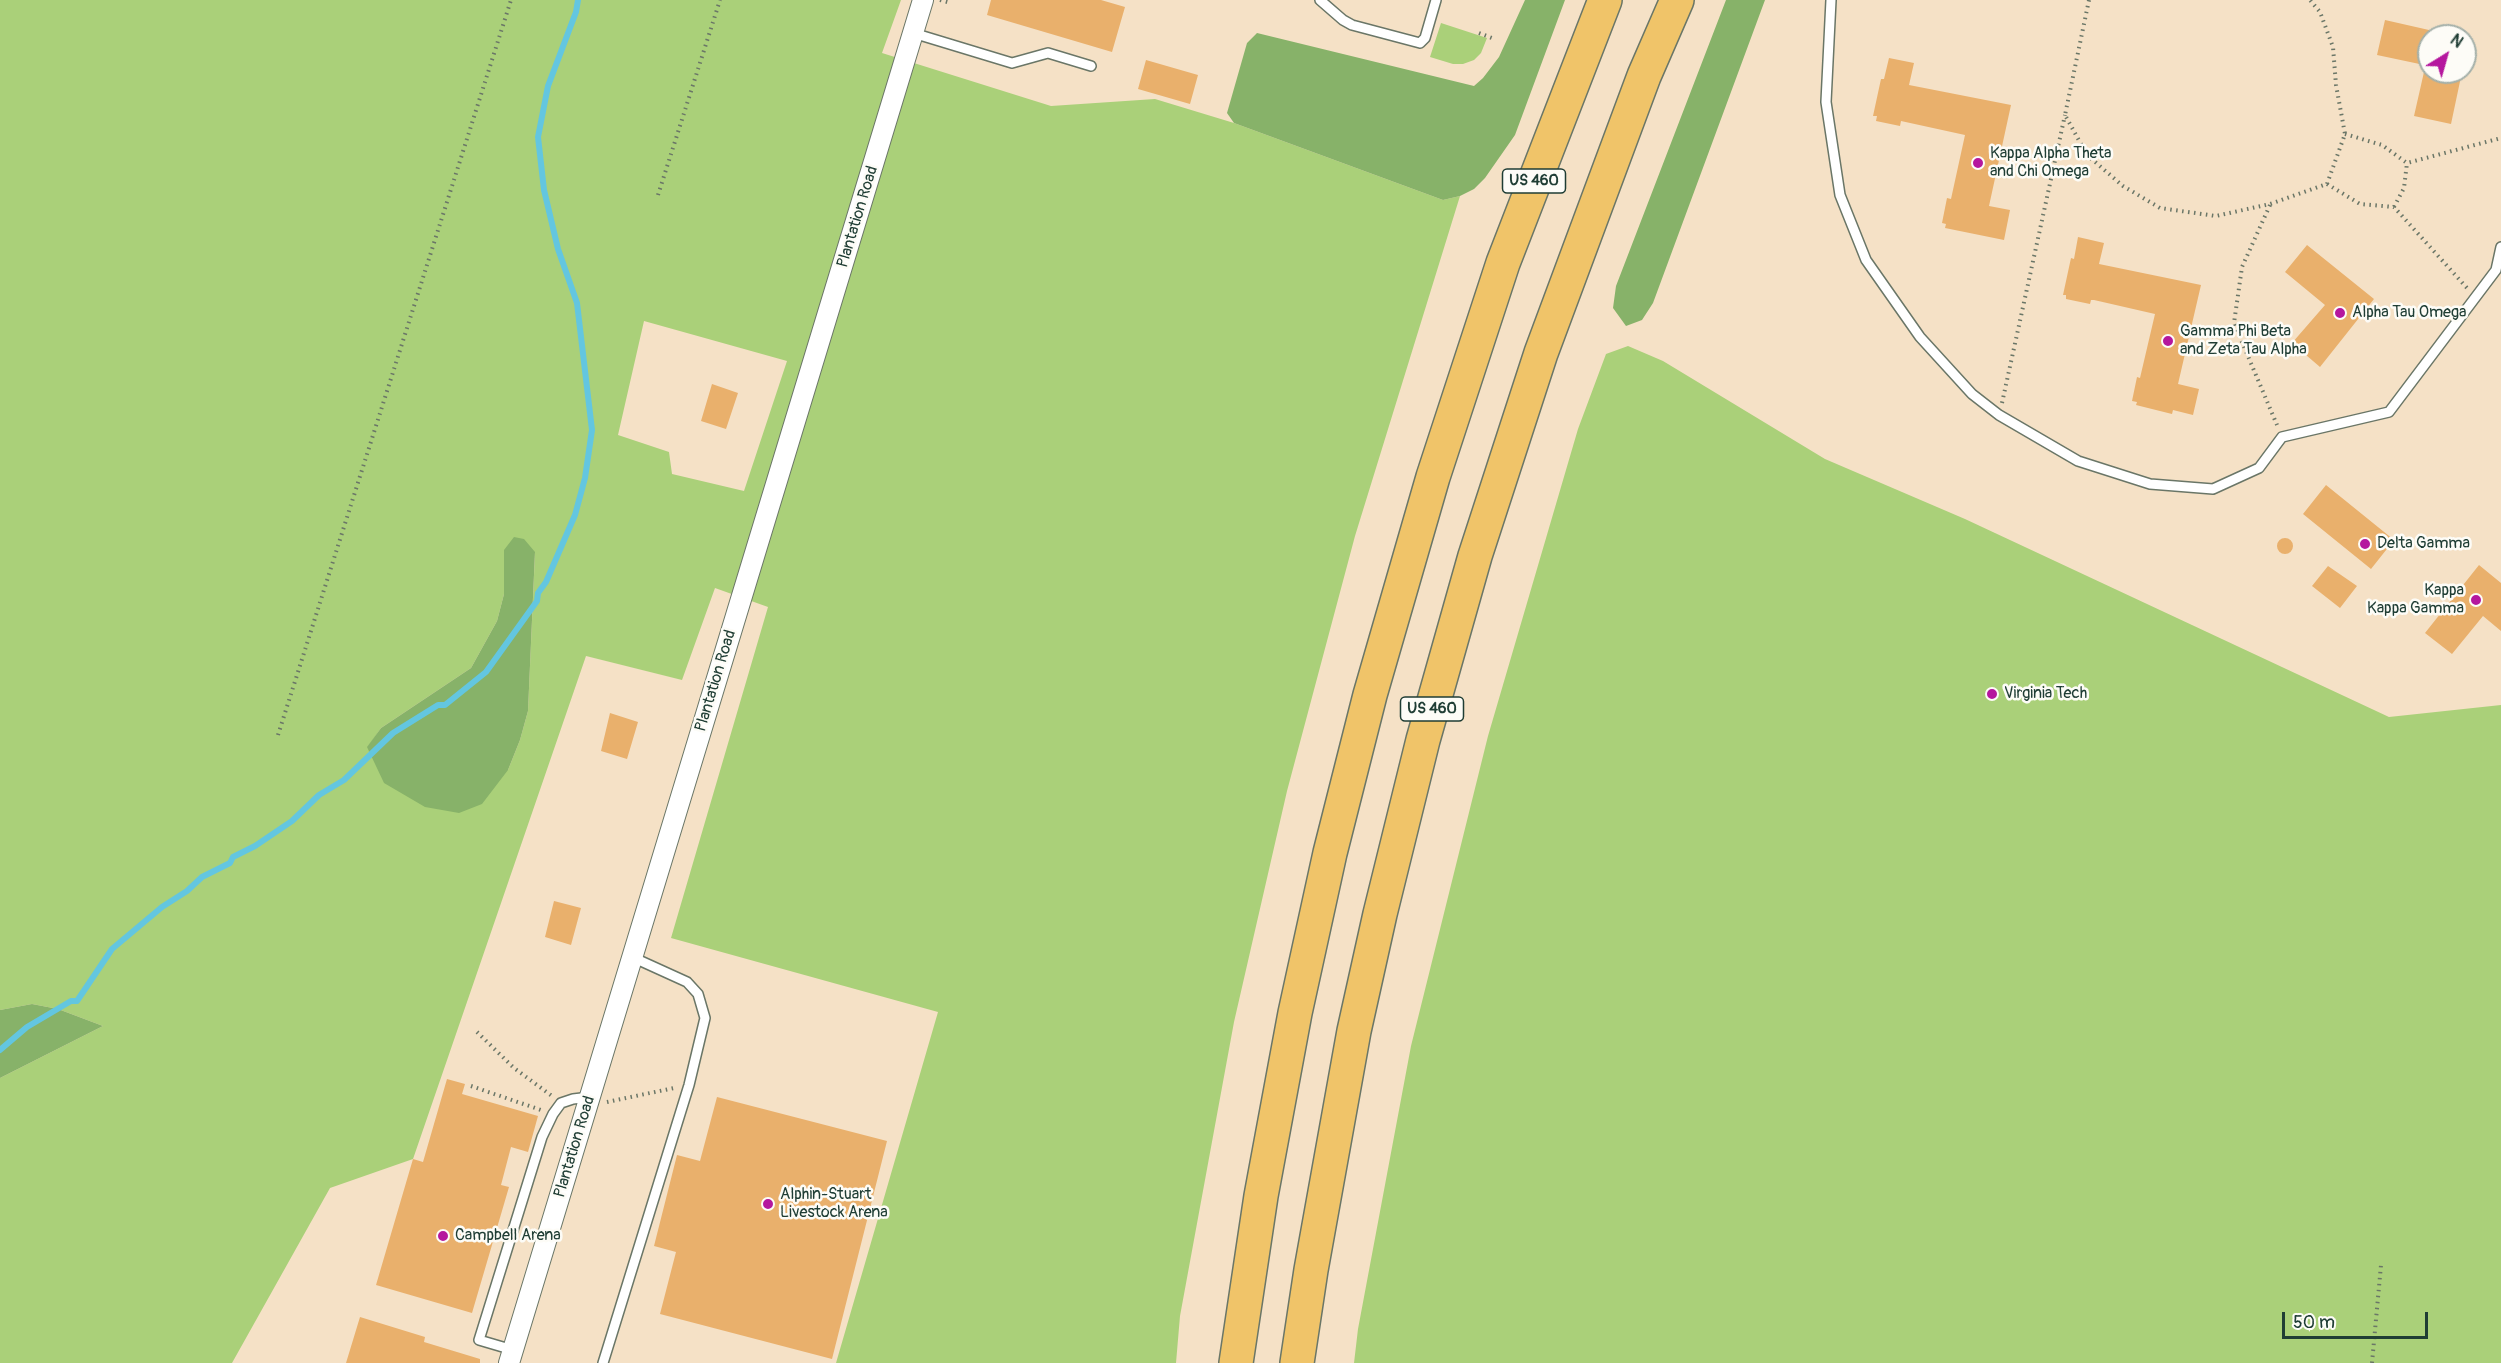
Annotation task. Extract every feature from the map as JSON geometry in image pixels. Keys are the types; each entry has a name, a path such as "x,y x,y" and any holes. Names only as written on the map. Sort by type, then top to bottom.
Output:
{"highway":[{"path":"1565,99 1592,0"},
{"name":"US 460","path":"1236,1363 1261,1196 1295,1013 1330,853 1370,695 1430,488 1503,263 1605,0"},
{"name":"US 460","path":"1297,1363 1350,1051 1380,914 1423,740 1475,556 1541,353 1644,76 1677,0"}],"street":[{"name":"Plantation Road","path":"511,1357 596,1100 632,957 923,0"}],"lane":[{"path":"1320,0 1342,20 1420,43 1425,38 1436,0"},
{"path":"1831,0 1826,102 1840,195 1866,260 1920,337 1972,394 1999,415 2078,461 2150,484 2213,489 2259,468 2282,437 2389,412 2476,297 2498,273 2501,247"},
{"path":"913,33 1012,63 1048,53 1091,66"},
{"path":"603,1363 689,1085 705,1018 698,994 687,982 632,957"},
{"path":"511,1357 479,1340 542,1137 561,1103 573,1099 596,1100"}],"path":[{"path":"278,735 511,0"},
{"path":"658,195 720,0"},
{"path":"940,0 951,3"},
{"path":"1999,415 2089,0"},
{"path":"2310,0 2320,12 2333,47 2336,85 2345,134 2327,184"},
{"path":"1479,33 1492,38"},
{"path":"2065,115 2087,155 2123,186 2160,208 2216,216 2270,204 2327,184"},
{"path":"2345,134 2382,145 2407,164"},
{"path":"2407,164 2501,138"},
{"path":"2394,207 2404,188 2407,164"},
{"path":"2327,184 2360,204 2394,207 2476,297"},
{"path":"2270,204 2242,267 2234,323 2282,437"},
{"path":"477,1032 513,1068 561,1103"},
{"path":"596,1100 689,1085"},
{"path":"471,1086 553,1114"},
{"path":"2372,1363 2381,1265"}],"green space":[{"path":"0,0 901,0 882,53 1051,106 1155,99 1234,123 1443,200 1460,196 1355,536 1287,791 1234,1022 1180,1316 1176,1363 836,1363 938,1012 671,938 768,607 715,588 682,680 586,656 413,1159 330,1188 232,1363 0,1363 0,1078 103,1026 58,1009 32,1004 0,1010","holes":["644,321 787,361 744,491 672,474 669,452 618,435","504,550 535,553 528,711 508,770 368,747 381,728 471,668 497,621 504,594"]},
{"path":"1525,0 1565,0 1515,135 1485,178 1474,189 1460,196 1443,200 1234,123 1227,113 1247,43 1257,33 1474,86 1499,57"},
{"path":"1726,0 1765,0 1653,303 1642,320 1626,326 1613,308 1616,286"},
{"path":"1441,23 1487,38 1481,53 1474,60 1463,64 1453,64 1430,57"},
{"name":"Virginia Tech","path":"1628,346 1663,361 1825,459 1965,519 2389,717 2501,705 2501,1363 1354,1363 1358,1329 1411,1046 1488,736 1578,429 1606,354"},
{"path":"514,537 524,539 535,552 528,711 520,740 508,770 482,804 459,813 425,807 384,783 367,747 381,728 471,668 497,621 504,594 504,550"},
{"path":"32,1004 58,1009 103,1026 0,1078 0,1010"}],"building":[{"path":"991,0 1101,0 1125,7 1112,52 987,15"},
{"path":"2385,20 2417,27 2417,63 2377,55"},
{"name":"Kappa Alpha Theta and Chi Omega","path":"1889,58 1914,63 1909,85 2011,105 1989,206 2010,210 2004,240 1945,228 1946,224 1942,223 1947,198 1951,199 1965,135 1901,121 1900,126 1876,121 1877,116 1873,116 1881,79 1884,79"},
{"path":"1146,60 1198,75 1190,104 1138,89"},
{"path":"2421,84 2459,84 2451,124 2414,116"},
{"name":"Gamma Phi Beta and Zeta Tau Alpha","path":"2078,237 2104,243 2099,264 2201,285 2178,384 2199,389 2193,415 2173,410 2172,414 2136,405 2137,402 2132,401 2137,377 2140,378 2155,314 2094,300 2091,300 2090,304 2066,299 2066,295 2063,295"},
{"name":"Alpha Tau Omega","path":"2307,245 2374,299 2320,367 2292,343 2325,305 2285,272"},
{"path":"712,384 738,393 726,429 701,421"},
{"name":"Delta Gamma","path":"2326,485 2394,540 2371,569 2303,514"},
{"path":"2282,538 2288,538 2293,546 2291,552 2282,554 2277,549 2277,543"},
{"name":"Kappa Kappa Gamma","path":"2479,565 2501,583 2501,631 2483,616 2452,654 2425,633"},
{"path":"2328,566 2357,586 2340,608 2312,586"},
{"path":"610,713 638,722 627,759 601,751"},
{"path":"554,901 581,908 571,945 545,937"},
{"name":"Campbell Arena","path":"447,1079 465,1084 462,1094 538,1116 528,1152 511,1147 501,1185 509,1187 472,1313 376,1285 413,1159 423,1162"},
{"name":"Alphin-Stuart Livestock Arena","path":"717,1097 887,1141 832,1359 660,1314 676,1252 654,1246 677,1155 700,1161"},
{"path":"360,1317 425,1337 424,1342 480,1359 480,1363 346,1363"}],"waterway":[{"path":"0,1050 27,1027 71,1001 77,1001 112,949 162,907 187,891 202,877 230,863 233,857 255,846 292,821 319,795 344,780 393,733 438,705 445,705 486,672 537,601 538,593 546,582 575,515 585,478 592,430 577,303 558,249 544,190 538,137 548,86 576,12 578,0"}],"place":[{"name":"Kappa Alpha Theta and Chi Omega","path":"1978,163"},
{"name":"Alpha Tau Omega","path":"2340,313"},
{"name":"Gamma Phi Beta and Zeta Tau Alpha","path":"2168,341"},
{"name":"Delta Gamma","path":"2365,544"},
{"name":"Kappa Kappa Gamma","path":"2476,600"},
{"name":"Virginia Tech","path":"1992,694"},
{"name":"Alphin-Stuart Livestock Arena","path":"768,1204"},
{"name":"Campbell Arena","path":"443,1236"}]}
